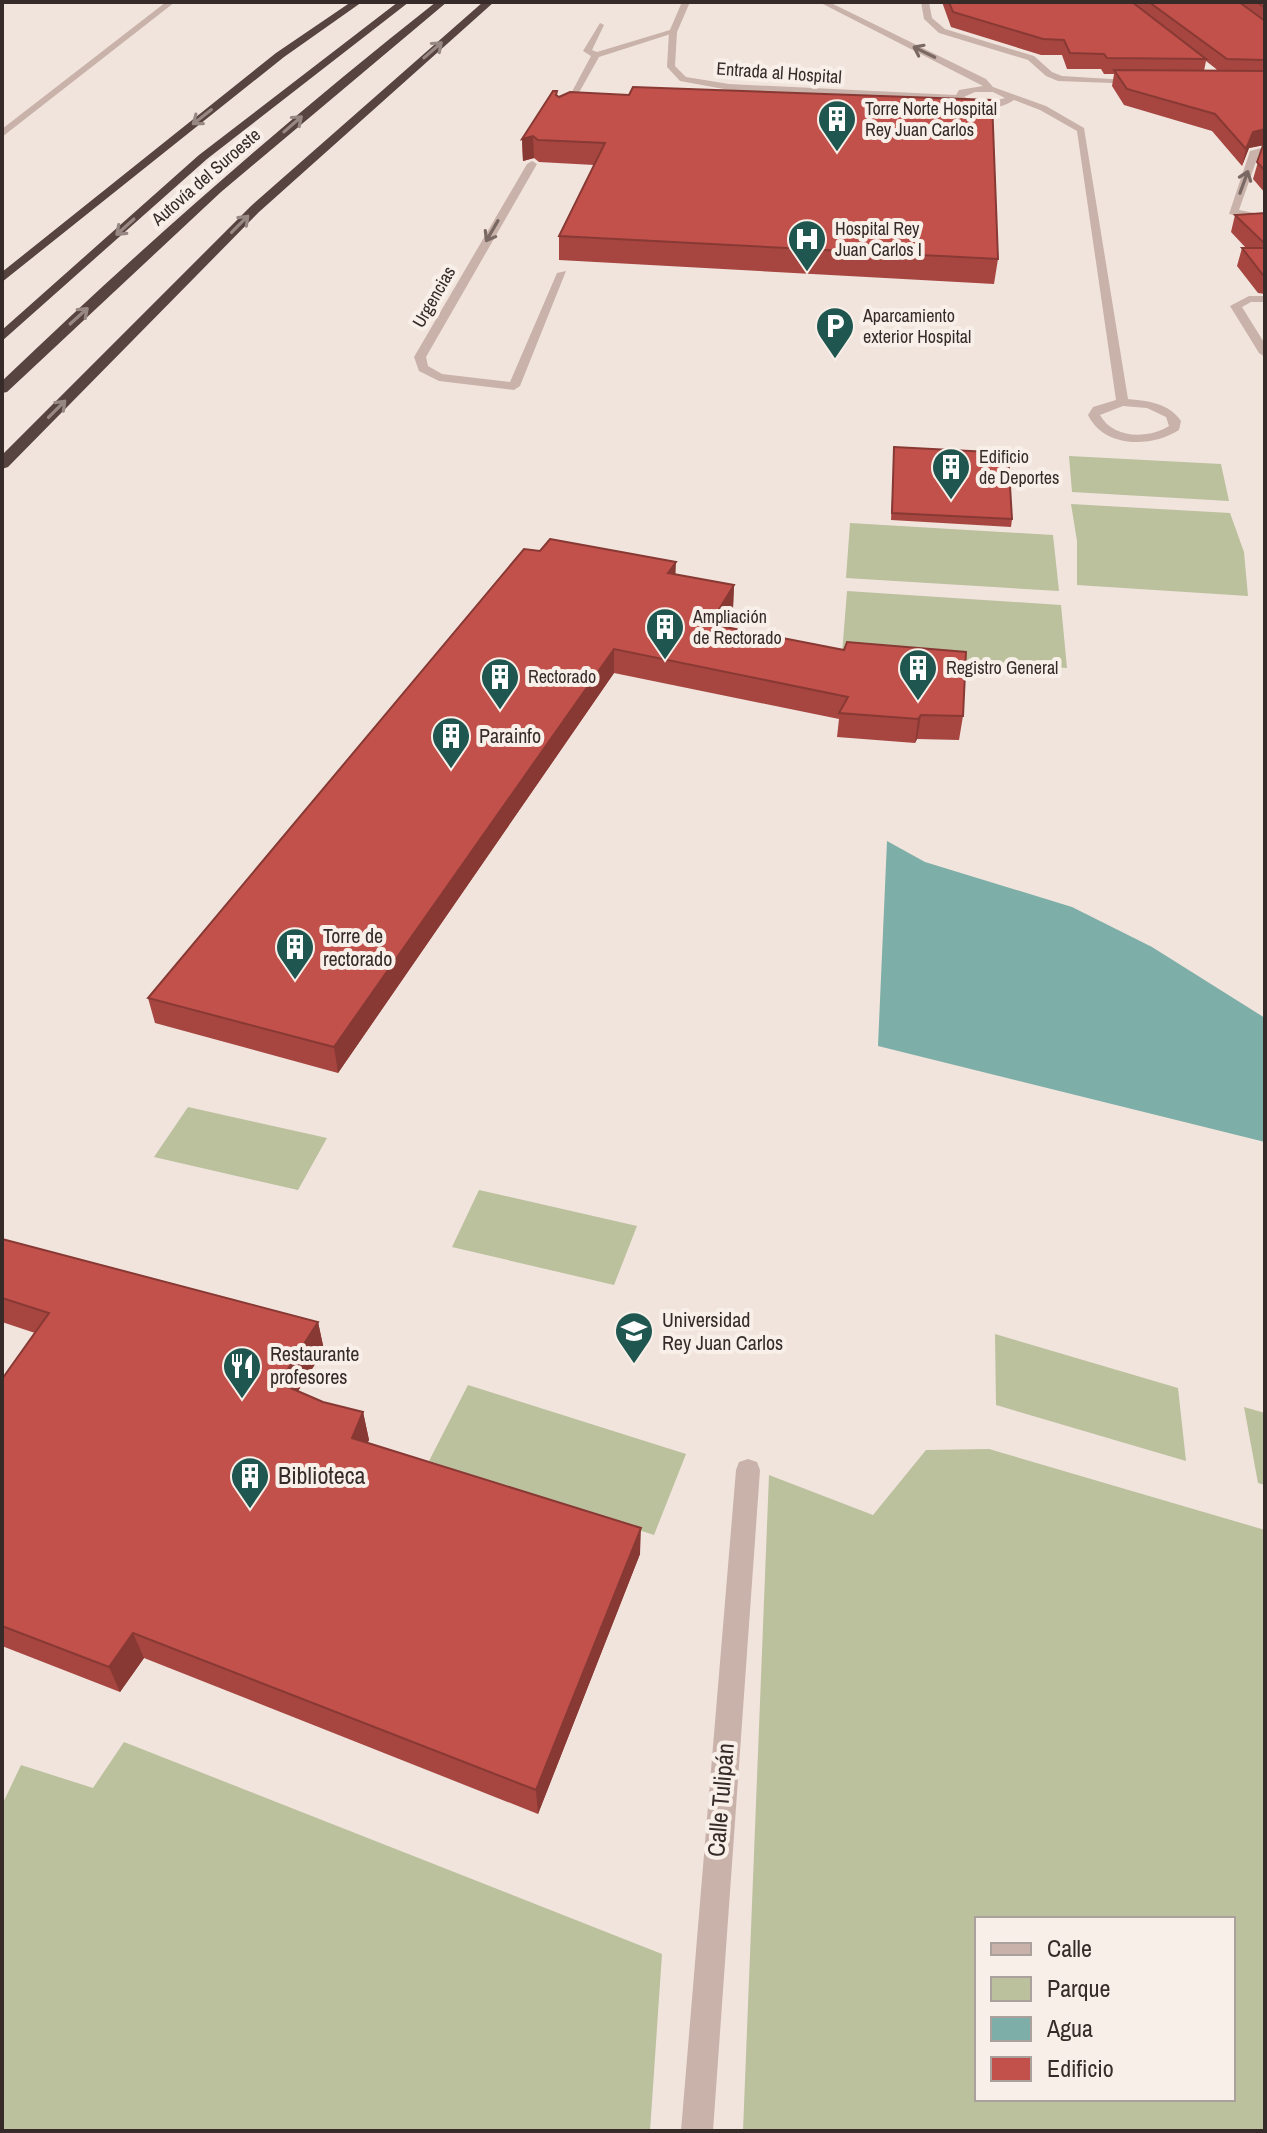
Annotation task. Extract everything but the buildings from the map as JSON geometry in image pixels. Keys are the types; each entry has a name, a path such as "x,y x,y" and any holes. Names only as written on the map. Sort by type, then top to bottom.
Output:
{"highway":[{"path":"2,278 280,55 339,2"},
{"name":"Autovía del Suroeste","path":"2,337 203,157 404,2"},
{"name":"Autovía del Suroeste","path":"2,389 197,207 360,65 442,2"},
{"path":"2,464 255,209 489,2"},
{"path":"280,55 354,4"},
{"path":"309,49 354,4"},
{"path":"203,157 266,92"}],"street":[{"path":"2,134 171,2"},
{"name":"Entrada al Hospital","path":"686,2 673,32 671,67 683,79 695,83 786,91 959,98"},
{"path":"823,2 983,81 991,90"},
{"path":"925,2 928,19 942,31 1031,58 1049,74 1061,79 1151,81"},
{"path":"600,25 587,51 596,55 673,32"},
{"path":"562,114 596,55"},
{"path":"991,90 1043,108 1081,130 1033,112 974,104 959,98 959,94 991,90"},
{"path":"997,105 1009,101 1010,96"},
{"path":"1081,130 1122,402"},
{"path":"1260,150 1233,212 1265,218"},
{"name":"Urgencias","path":"532,164 420,357 423,368 439,377 514,386 562,273"},
{"path":"1265,299 1249,299 1236,306 1265,353"},
{"path":"1122,402 1162,409 1175,421 1175,427 1160,436 1133,437 1107,431 1094,420 1097,410 1122,402"},
{"name":"Calle Tulipán","path":"697,2131 748,1470"}],"green space":[{"path":"1069,456 1221,464 1229,501 1072,492"},
{"path":"1071,504 1230,513 1244,552 1248,596 1077,585 1077,541"},
{"path":"850,523 1053,535 1059,591 846,578"},
{"path":"847,591 1061,605 1067,668 842,654"},
{"path":"188,1107 327,1138 298,1190 154,1157"},
{"path":"479,1190 637,1226 614,1285 452,1247"},
{"path":"995,1334 1178,1388 1186,1461 996,1405"},
{"path":"468,1385 686,1454 654,1535 429,1461"},
{"path":"1244,1407 1265,1413 1265,1485 1258,1483"},
{"path":"989,1449 1265,1530 1265,2131 743,2131 769,1475 873,1515 926,1450"},
{"path":"124,1742 662,1954 650,2131 2,2131 2,1805 21,1765 93,1788"}],"water":[{"path":"887,841 925,862 1072,907 1152,947 1265,1018 1265,1142 878,1046"}],"place":[{"name":"Torre Norte Hospital Rey Juan Carlos","path":"837,153"},
{"name":"Hospital Rey Juan Carlos I","path":"807,273"},
{"name":"Aparcamiento exterior Hospital","path":"835,360"},
{"name":"Edificio de Deportes","path":"951,501"},
{"name":"Ampliación de Rectorado","path":"665,661"},
{"name":"Registro General","path":"918,702"},
{"name":"Rectorado","path":"500,711"},
{"name":"Parainfo","path":"451,770"},
{"name":"Torre de rectorado","path":"295,981"},
{"name":"Universidad Rey Juan Carlos","path":"634,1365"},
{"name":"Restaurante profesores","path":"242,1400"},
{"name":"Biblioteca","path":"250,1510"}]}
